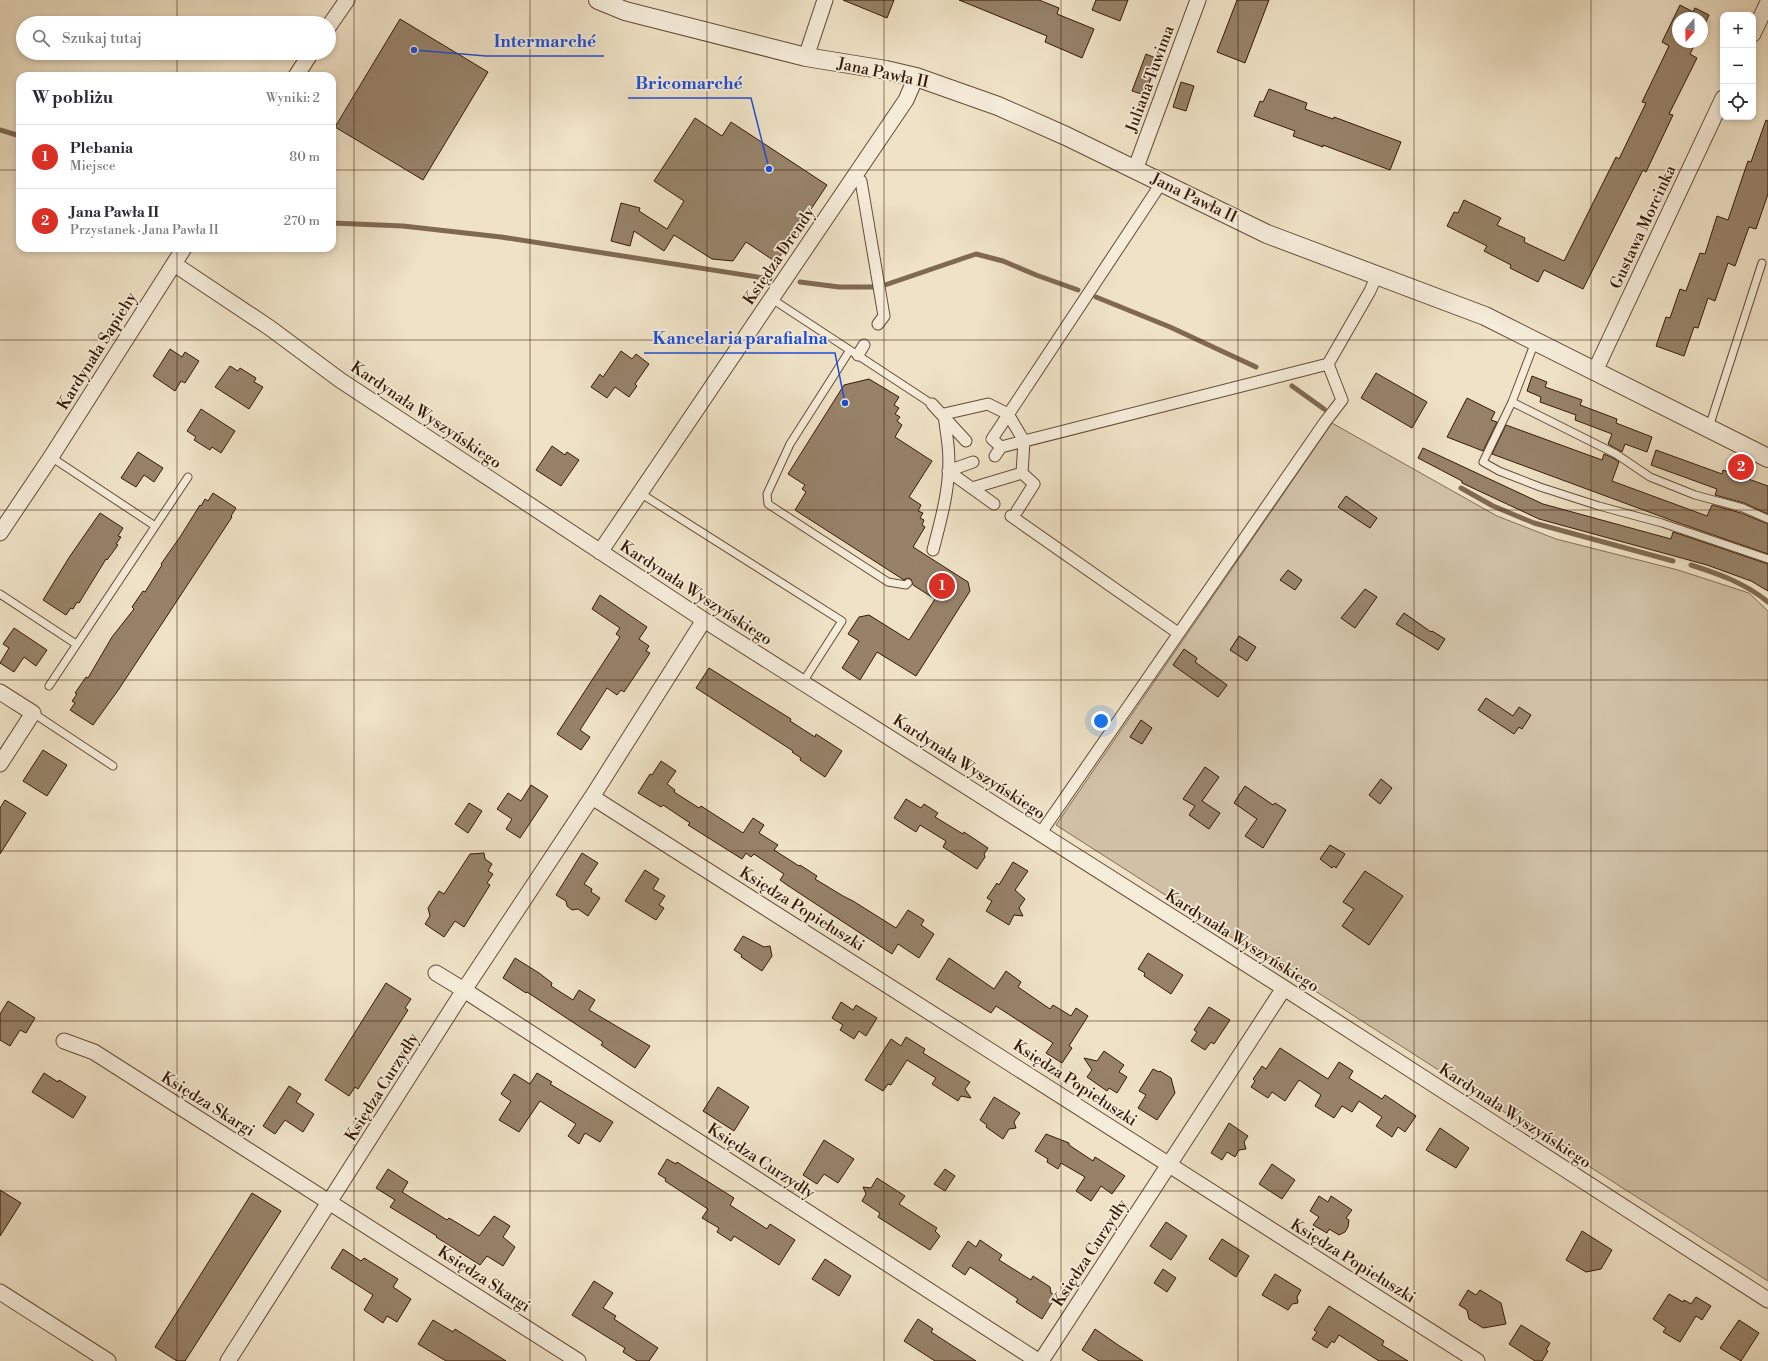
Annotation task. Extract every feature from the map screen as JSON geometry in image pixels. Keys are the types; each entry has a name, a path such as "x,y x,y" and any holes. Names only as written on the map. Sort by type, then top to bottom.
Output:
{"street":[{"path":"336,16 347,0"},
{"name":"Jana Pawła II","path":"598,0 625,11 806,58 916,76 998,106 1066,136 1267,234 1485,316 1768,458"},
{"path":"806,58 825,0"},
{"name":"Juliana Tuwima","path":"1135,170 1198,0"},
{"path":"1756,28 1768,2 1765,0"},
{"path":"299,72 306,60"},
{"name":"Księdza Drendy","path":"600,552 906,100 916,76"},
{"name":"Gustawa Morcinka","path":"1595,371 1720,104"},
{"path":"854,177 861,181 884,316 878,324"},
{"path":"1162,182 992,439 998,451 1024,441 1328,364 1377,276"},
{"path":"174,264 182,252"},
{"name":"Kardynała Sapiehy","path":"0,533 51,457 174,264"},
{"name":"Kardynała Wyszyńskiego","path":"174,264 270,328 340,380 704,620 1284,988 1768,1300"},
{"path":"1040,834 1178,633 1325,422 1342,400 1328,364"},
{"path":"932,404 944,414 966,441"},
{"path":"944,414 988,404 1008,414 1024,441 1022,473"},
{"path":"933,550 944,506 948,471 948,446 944,414"},
{"path":"948,471 972,462"},
{"path":"948,471 994,504"},
{"path":"1022,473 1034,484 1014,514 1178,633"},
{"path":"972,488 1022,473"},
{"path":"592,797 704,620"},
{"path":"0,692 32,713 0,764"},
{"name":"Księdza Curzydły","path":"330,1202 464,990 592,797"},
{"name":"Księdza Popiełuszki","path":"592,797 1477,1361"},
{"name":"Księdza Curzydły","path":"436,973 1040,1361 1169,1164"},
{"path":"1169,1164 1284,988"},
{"name":"Księdza Skargi","path":"64,1041 94,1052 578,1361"},
{"path":"228,1361 330,1202"},
{"path":"0,1292 108,1361"}],"lane":[{"path":"1708,428 1762,263"},
{"path":"772,299 858,350 932,404"},
{"path":"1535,341 1512,402 1483,462 1499,471 1540,487 1599,506 1662,523 1768,559"},
{"path":"858,350 790,444 767,494 768,504 888,582 906,585 908,583"},
{"path":"1512,402 1616,454 1650,477 1695,495 1743,508 1768,519"},
{"path":"51,457 156,526"},
{"path":"49,686 188,477"},
{"path":"640,492 842,621 803,682"},
{"path":"0,594 76,644"},
{"path":"32,713 113,766"}],"shaded area":[{"path":"1332,423 1497,516 1556,539 1678,570 1749,593 1768,611 1768,1281 1056,825"}],"building":[{"path":"843,0 894,0 887,18"},
{"path":"959,0 1039,0 1059,8 1057,14 1094,29 1082,58 1045,42 1047,36"},
{"path":"1096,0 1128,0 1120,21 1092,10"},
{"path":"1237,0 1269,0 1245,63 1217,52"},
{"path":"1680,5 1693,12 1677,12"},
{"path":"1695,8 1703,12 1693,12"},
{"path":"400,19 488,72 423,180 336,128"},
{"path":"1672,21 1672,48 1693,48 1690,54 1697,58 1669,114 1673,115 1646,172 1643,170 1583,289 1544,270 1538,282 1510,268 1511,265 1484,251 1487,246 1447,226 1454,212 1458,213 1464,200 1501,218 1497,225 1525,238 1524,242 1564,261 1616,157 1619,159 1646,103 1642,102 1669,46 1662,42"},
{"path":"1146,54 1158,59 1145,95 1132,91"},
{"path":"1181,82 1194,86 1186,111 1173,107"},
{"path":"1269,89 1307,103 1305,109 1333,119 1334,117 1401,142 1390,170 1323,145 1323,147 1293,136 1295,131 1254,116 1260,101 1263,102"},
{"path":"695,118 722,136 731,122 827,185 776,262 746,242 733,261 712,259 674,235 664,251 634,231 630,246 611,241 621,203 640,208 639,211 667,229 684,201 654,181"},
{"path":"1766,120 1768,121 1768,194 1756,229 1749,227 1735,266 1728,263 1715,301 1708,298 1698,328 1694,327 1684,356 1656,346 1666,317 1670,318 1680,289 1686,291 1700,253 1705,254 1717,216 1728,220 1748,161 1751,162"},
{"path":"170,349 182,357 185,352 199,361 185,383 181,381 175,391 153,376"},
{"path":"621,351 632,359 636,354 649,364 635,384 637,386 629,397 615,387 607,398 591,387 600,374 603,377"},
{"path":"230,366 238,371 240,368 256,378 254,382 263,387 249,409 215,387"},
{"path":"1376,373 1427,402 1412,428 1361,398"},
{"path":"1532,376 1547,382 1545,387 1582,400 1580,405 1617,419 1616,423 1652,437 1647,452 1625,444 1622,452 1608,444 1612,434 1575,420 1576,415 1540,402 1541,397 1527,391"},
{"path":"869,379 899,397 894,405 899,408 895,414 900,417 897,421 902,425 895,437 932,461 909,497 921,505 918,511 923,513 920,518 924,520 922,525 925,527 913,547 968,582 970,591 916,676 877,652 860,680 842,668 859,641 848,634 859,617 869,615 909,640 935,599 913,585 911,579 907,578 904,580 795,510 806,492 802,489 805,485 788,474 844,385"},
{"path":"1467,398 1495,412 1491,420 1497,422 1483,451 1447,437"},
{"path":"201,409 235,431 221,453 212,447 210,450 194,440 196,437 187,431"},
{"path":"1506,425 1602,460 1604,454 1613,458 1619,462 1612,481 1707,516 1712,505 1741,513 1768,524 1768,554 1676,522 1492,454"},
{"path":"552,446 565,455 567,452 579,460 561,486 536,470"},
{"path":"1423,448 1543,504 1671,539 1673,532 1768,564 1768,591 1751,581 1707,565 1539,519 1462,483 1462,481 1418,458"},
{"path":"1656,450 1722,474 1723,470 1768,486 1768,514 1744,503 1715,495 1717,489 1651,465"},
{"path":"138,452 163,468 154,482 144,475 136,487 121,478"},
{"path":"213,493 236,508 231,516 232,517 119,689 93,725 70,710 75,703 72,701 77,694 75,693 86,677 88,678 112,637 134,609 132,607 143,591 145,592 162,565 161,564 200,505 201,506 205,499 208,501"},
{"path":"1346,496 1377,518 1370,528 1338,507"},
{"path":"100,513 123,528 118,536 121,537 116,544 118,545 107,560 106,559 79,603 77,602 73,609 71,608 66,615 43,600 70,556"},
{"path":"1288,570 1302,580 1295,590 1280,580"},
{"path":"1365,589 1377,597 1355,628 1341,618"},
{"path":"600,595 647,627 639,639 649,646 646,651 650,653 624,692 621,690 617,695 607,688 580,730 590,737 581,750 557,734 620,637 616,634 620,628 592,609"},
{"path":"1404,613 1431,632 1432,631 1445,639 1438,650 1396,624"},
{"path":"14,628 47,650 36,666 24,657 14,672 0,663 9,648 3,644"},
{"path":"1239,636 1256,647 1247,661 1230,650"},
{"path":"1184,649 1197,658 1195,662 1227,685 1218,697 1173,665"},
{"path":"709,668 791,719 790,721 815,737 816,734 842,751 825,777 800,760 801,758 792,752 793,751 696,688"},
{"path":"1486,698 1513,716 1519,707 1531,715 1522,729 1519,727 1514,734 1478,710"},
{"path":"1141,720 1152,728 1142,744 1130,737"},
{"path":"43,750 67,765 47,796 23,781"},
{"path":"661,761 676,771 667,784 675,790 674,792 699,808 701,806 743,833 753,818 764,825 759,833 778,845 774,850 817,876 815,879 843,896 896,928 908,910 924,920 921,925 934,934 919,958 898,944 892,954 780,880 784,874 754,854 751,857 746,853 742,859 688,825 690,823 663,805 661,807 638,793 650,774 652,775"},
{"path":"1205,767 1219,777 1202,801 1220,813 1209,829 1189,815 1195,806 1183,799"},
{"path":"1381,779 1392,788 1380,804 1369,795"},
{"path":"531,785 548,796 520,838 506,829 512,819 497,809 508,793 521,801"},
{"path":"1245,786 1273,805 1275,803 1286,810 1263,848 1245,836 1257,819 1234,803"},
{"path":"906,799 921,808 924,804 938,813 935,817 963,834 964,832 988,848 984,854 985,857 977,869 943,847 946,841 920,825 916,832 894,818"},
{"path":"5,800 26,813 0,854 0,808"},
{"path":"469,803 482,811 468,833 455,824"},
{"path":"1330,845 1345,854 1336,868 1334,866 1332,868 1320,859"},
{"path":"484,853 485,859 492,864 488,871 493,874 487,883 490,885 464,927 455,921 444,937 425,924 430,916 428,908 439,891 444,894 470,854"},
{"path":"582,853 598,863 584,884 592,889 591,892 600,898 588,916 578,909 572,910 567,906 566,901 556,895"},
{"path":"1013,862 1028,871 1015,890 1025,899 1019,908 1023,916 1014,915 1009,925 986,911 992,901 987,898 997,883 999,885"},
{"path":"645,870 659,879 653,889 665,896 659,905 664,908 656,920 625,901"},
{"path":"1365,871 1403,896 1369,945 1342,926 1354,909 1343,902"},
{"path":"743,936 764,947 770,946 772,956 762,971 741,957 742,955 734,950"},
{"path":"1148,953 1183,975 1171,994 1144,976 1145,973 1138,969"},
{"path":"515,958 539,973 552,983 551,986 573,1000 579,990 595,1000 589,1010 650,1046 635,1068 601,1045 603,1042 503,978"},
{"path":"949,958 994,989 1006,971 1021,982 1018,987 1050,1009 1053,1005 1071,1016 1076,1008 1088,1016 1069,1046 1072,1048 1062,1063 1046,1053 1053,1043 996,1006 991,1013 936,979"},
{"path":"386,983 411,999 405,1008 408,1010 358,1089 355,1087 349,1096 325,1080"},
{"path":"8,1001 35,1018 26,1033 20,1030 10,1046 0,1040 0,1014"},
{"path":"841,1002 853,1010 856,1005 877,1018 866,1036 859,1031 854,1039 840,1030 843,1025 832,1018"},
{"path":"1209,1007 1230,1020 1214,1044 1211,1042 1205,1050 1191,1041 1197,1032 1194,1030"},
{"path":"906,1037 925,1049 923,1053 970,1082 965,1089 971,1098 961,1096 958,1101 932,1084 936,1078 907,1060 891,1085 888,1084 883,1091 865,1080 891,1039 901,1046"},
{"path":"1280,1048 1328,1079 1339,1062 1353,1071 1349,1078 1382,1099 1385,1095 1416,1116 1405,1132 1398,1127 1392,1137 1376,1126 1382,1117 1359,1101 1352,1112 1342,1106 1334,1118 1315,1106 1321,1095 1299,1080 1285,1101 1272,1092 1268,1098 1251,1087 1255,1081 1253,1079 1262,1066 1266,1069"},
{"path":"1104,1051 1124,1065 1119,1072 1127,1077 1117,1093 1109,1088 1107,1091 1087,1077 1092,1070 1084,1058 1097,1061"},
{"path":"1153,1069 1159,1072 1160,1071 1171,1078 1175,1093 1157,1120 1138,1108 1146,1095 1139,1091"},
{"path":"44,1073 58,1082 59,1080 86,1097 73,1118 32,1092"},
{"path":"537,1073 552,1082 550,1084 613,1122 600,1142 585,1133 579,1144 568,1136 576,1124 540,1101 519,1132 499,1120 511,1101 501,1094 514,1074 530,1084"},
{"path":"289,1086 301,1094 296,1102 314,1114 303,1132 285,1120 275,1134 263,1126"},
{"path":"718,1087 749,1107 734,1131 703,1111"},
{"path":"994,1097 1020,1113 1014,1122 1016,1128 1009,1129 1003,1139 986,1127 987,1125 980,1120"},
{"path":"1229,1123 1248,1136 1244,1142 1246,1149 1239,1150 1235,1157 1227,1152 1222,1160 1211,1153"},
{"path":"1440,1128 1469,1148 1456,1168 1426,1150"},
{"path":"1046,1134 1069,1143 1069,1145 1093,1161 1095,1157 1125,1176 1112,1194 1101,1186 1091,1201 1076,1191 1085,1177 1061,1163 1058,1169 1047,1162 1048,1159 1035,1151"},
{"path":"824,1140 854,1159 838,1183 824,1174 817,1184 803,1175"},
{"path":"667,1159 676,1164 677,1162 734,1198 730,1205 767,1229 770,1224 795,1240 779,1265 734,1236 731,1241 717,1232 719,1228 702,1218 708,1209 665,1181 666,1179 658,1174"},
{"path":"1272,1164 1295,1180 1282,1199 1259,1184"},
{"path":"388,1169 408,1182 402,1192 447,1220 449,1218 479,1236 494,1216 510,1226 503,1237 515,1247 503,1266 487,1256 480,1265 390,1207 395,1200 376,1188"},
{"path":"945,1169 955,1176 945,1191 934,1184"},
{"path":"877,1178 905,1196 899,1204 937,1228 935,1231 940,1236 930,1250 878,1217 880,1213 862,1201 866,1194 863,1187 871,1188"},
{"path":"0,1190 21,1203 0,1236"},
{"path":"252,1193 281,1211 185,1361 177,1361 155,1347"},
{"path":"1319,1196 1328,1202 1331,1196 1352,1210 1346,1218 1349,1220 1348,1227 1345,1232 1339,1235 1329,1229 1327,1233 1313,1225 1319,1217 1310,1211"},
{"path":"1166,1222 1187,1236 1171,1260 1150,1246"},
{"path":"1582,1231 1612,1250 1601,1269 1586,1272 1566,1260"},
{"path":"1222,1239 1249,1256 1236,1277 1209,1259"},
{"path":"980,1240 1002,1255 999,1260 1031,1280 1033,1276 1050,1287 1051,1293 1056,1296 1042,1319 1016,1302 1018,1299 970,1267 965,1275 952,1266 968,1241 976,1247"},
{"path":"343,1249 361,1261 364,1258 398,1279 393,1287 411,1299 397,1322 387,1316 383,1323 364,1310 373,1295 331,1268"},
{"path":"825,1259 851,1276 839,1296 812,1279"},
{"path":"1163,1269 1176,1278 1167,1292 1154,1283"},
{"path":"1275,1274 1301,1290 1297,1297 1298,1303 1292,1304 1288,1310 1262,1295"},
{"path":"594,1281 613,1293 603,1308 616,1316 614,1319 658,1348 649,1361 637,1361 623,1352 625,1348 572,1315"},
{"path":"1468,1290 1476,1295 1480,1290 1501,1303 1506,1324 1483,1328 1469,1319 1467,1310 1459,1305"},
{"path":"1669,1294 1683,1302 1684,1300 1691,1304 1696,1297 1711,1306 1702,1320 1696,1316 1680,1342 1663,1332 1666,1328 1653,1319"},
{"path":"1329,1306 1384,1341 1382,1345 1408,1361 1379,1361 1339,1335 1334,1343 1332,1341 1327,1348 1312,1339 1317,1332 1314,1330"},
{"path":"918,1319 933,1329 931,1332 976,1361 935,1361 904,1341"},
{"path":"433,1320 453,1332 455,1329 506,1361 446,1361 418,1344"},
{"path":"1739,1320 1759,1333 1741,1361 1720,1348"},
{"path":"1521,1325 1550,1343 1546,1350 1548,1351 1542,1361 1535,1361 1509,1344"},
{"path":"1095,1329 1143,1361 1099,1361 1082,1350"}],"waterway":[{"path":"0,130 16,135"},
{"path":"336,223 403,226 501,237 770,279"},
{"path":"885,285 976,254 1003,261 1078,290"},
{"path":"800,282 839,287 873,287"},
{"path":"1096,297 1170,327 1256,367"},
{"path":"1292,386 1324,409"},
{"path":"1461,488 1493,506 1534,523 1673,561"},
{"path":"1691,565 1741,584 1768,602"}],"place":[{"name":"Intermarché","path":"414,50"},
{"name":"Bricomarché","path":"769,169"},
{"name":"Kancelaria parafialna","path":"845,403"},
{"name":"Jana Pawła II","path":"1741,467"},
{"name":"Plebania","path":"942,586"}]}
